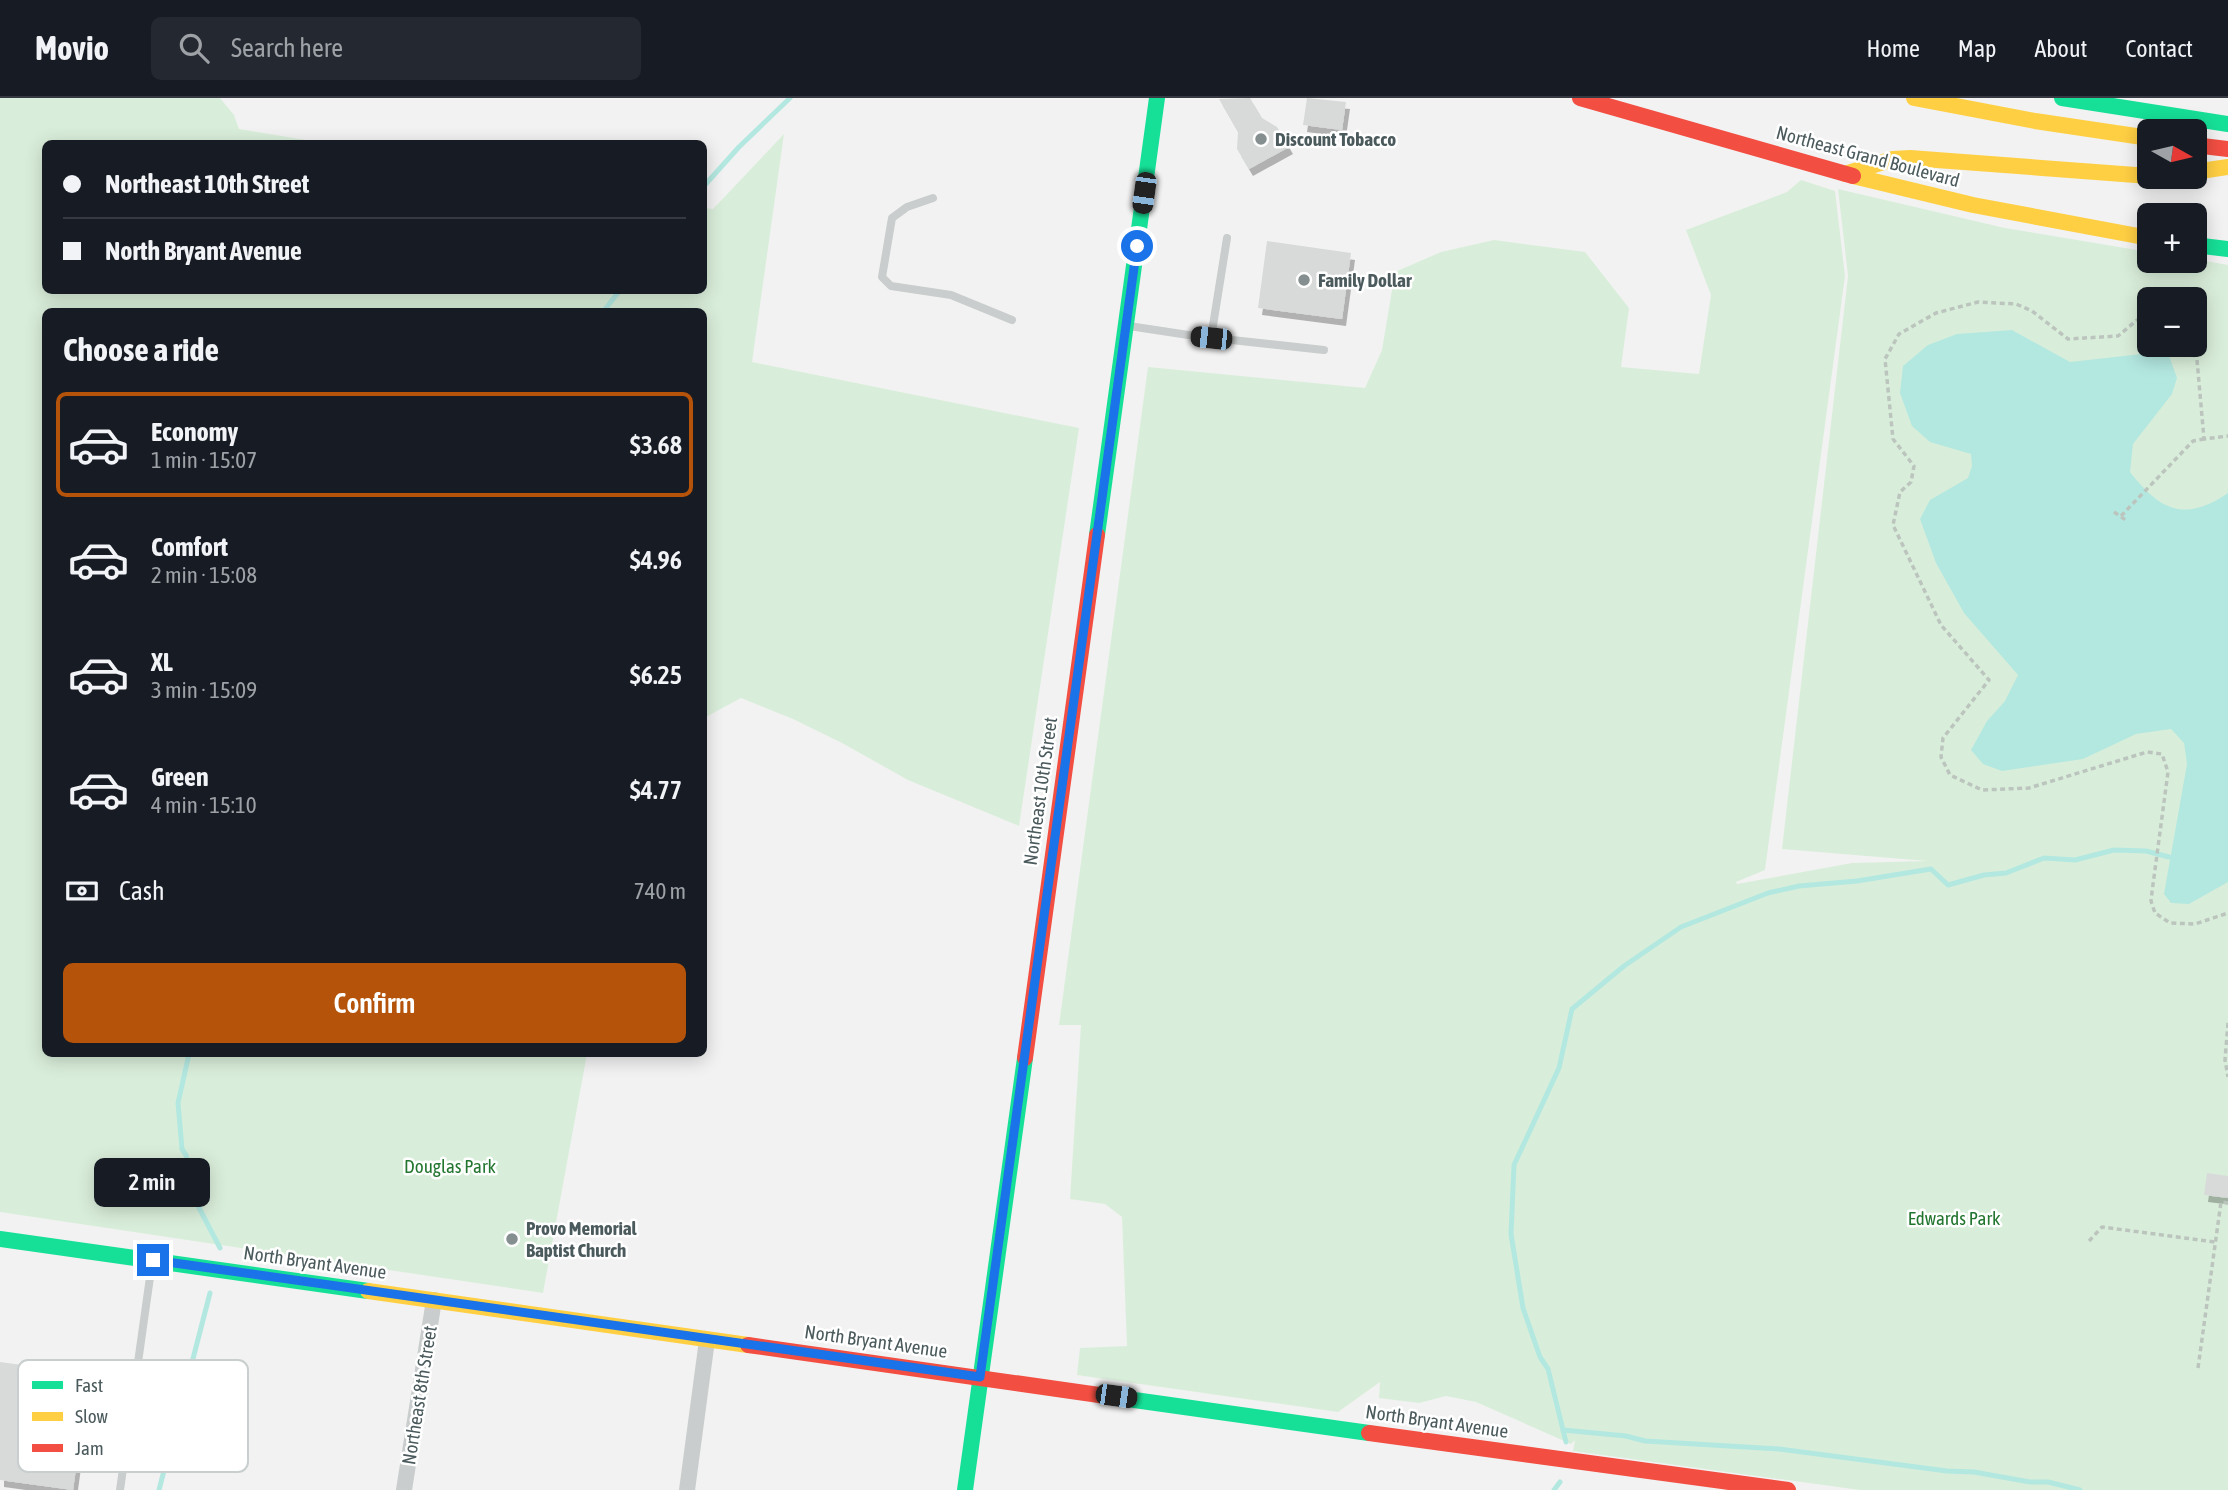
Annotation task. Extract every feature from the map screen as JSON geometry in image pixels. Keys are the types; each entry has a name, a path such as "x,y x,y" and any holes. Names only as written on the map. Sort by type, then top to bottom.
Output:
{"main road":[{"name":"Northeast 10th Street","path":"965,1490 1157,98"},
{"name":"Northeast Grand Boulevard","path":"1580,98 1844,174 1973,205 2137,236"},
{"path":"1914,98 2035,121 2137,136"},
{"path":"2062,98 2228,124"},
{"path":"2207,147 2228,149"},
{"path":"1844,174 1893,159 1910,158 2137,175"},
{"path":"2207,170 2228,167"},
{"path":"2207,247 2228,249"},
{"name":"North Bryant Avenue","path":"0,1239 1259,1418 1788,1490"}],"street":[{"name":"Northeast 8th Street","path":"404,1490 434,1300"},
{"path":"687,1490 707,1340"}],"lane":[{"path":"933,198 907,207 892,218 882,277 891,286 951,295 1012,320"},
{"path":"1211,338 1227,238"},
{"path":"1126,325 1211,338 1324,350"},
{"path":"139,1360 153,1260"},
{"path":"120,1490 123,1472"}],"path":[{"path":"2137,320 2118,336 2068,340 2032,311 2016,304 1979,302 1936,313 1899,334 1885,359 1893,439 1914,466 1911,482 1900,492 1893,525 1941,625 1989,680 1943,738 1941,757 1950,775 1982,790 2029,788 2147,752 2161,754 2168,772 2164,819 2151,901 2155,914 2170,923 2195,924 2228,913"},
{"path":"2195,357 2204,439"},
{"path":"2121,516 2193,441 2228,436"},
{"path":"2114,512 2127,521"},
{"path":"2228,1023 2225,1060 2228,1077"},
{"path":"2197,1368 2221,1202 2228,1203"},
{"path":"2089,1241 2102,1227 2216,1242"}],"green space":[{"name":"Douglas Park","path":"0,98 220,98 234,115 239,129 306,140 42,140 42,294 707,294 707,208 713,209 784,134 752,362 1079,428 1019,826 908,780 842,743 741,698 707,716 707,308 42,308 42,1057 586,1057 543,1293 0,1212"},
{"name":"Edwards Park","path":"1801,180 1835,191 1845,276 1765,870 1736,882 1737,884 1852,863 1927,861 1782,849 1848,276 1838,189 2005,228 2137,250 2137,273 2207,273 2207,261 2228,265 2228,1490 1860,1490 1573,1451 1575,1440 1571,1444 1476,1402 1446,1396 1419,1403 1379,1398 1380,1382 1338,1412 1077,1375 1080,1348 1127,1346 1122,1217 1105,1204 1070,1199 1081,1025 1059,1025 1148,367 1365,388 1382,350 1395,272 1441,252 1494,240 1585,252 1629,308 1621,367 1699,374 1711,295 1686,230 1787,192"}],"water":[{"path":"2012,330 2070,362 2137,355 2137,357 2169,357 2177,378 2172,394 2133,444 2130,472 2152,496 2174,508 2198,508 2228,493 2228,882 2189,904 2171,903 2164,894 2187,764 2184,743 2171,729 2136,734 2083,759 2002,771 1983,764 1971,750 1987,721 2005,701 2018,675 1964,613 1936,563 1920,519 1930,500 1968,478 1972,466 1971,454 1930,442 1912,426 1900,393 1903,366 1928,345 1957,334"}],"building":[{"name":"Discount Tobacco","path":"1250,98 1262,118 1277,127 1289,147 1249,169 1237,149 1238,132 1219,99"},
{"path":"1307,98 1346,102 1342,130 1303,125"},
{"name":"Family Dollar","path":"1267,241 1351,253 1342,319 1258,308"},
{"path":"2207,1173 2228,1176 2228,1198 2204,1195"},
{"path":"0,1362 18,1364 18,1472 75,1472 73,1490 0,1480"}],"waterway":[{"path":"707,183 739,147 790,98"},
{"path":"606,308 617,294"},
{"path":"1566,1442 1548,1369 1540,1357 1523,1308 1511,1234 1514,1165 1559,1068 1572,1009 1624,966 1681,927 1768,893 1799,886 1857,881 1931,869 1948,885 1984,875 2006,873 2044,858 2075,860 2114,850 2146,851 2169,857"},
{"path":"188,1057 178,1103 182,1149 194,1181 196,1202 220,1248"},
{"path":"193,1360 210,1293"},
{"path":"1563,1430 1626,1436 1645,1441 1779,1449 1947,1471 1974,1472 2030,1482 2048,1482 2080,1490"},
{"path":"159,1490 164,1472"},
{"path":"1554,1490 1560,1482"}],"traffic: fast":[{"path":"1097,535 1157,98"},
{"path":"2062,98 2228,124"},
{"path":"2207,247 2228,249"},
{"path":"965,1490 1025,1058"},
{"path":"0,1239 368,1291"},
{"path":"1106,1396 1369,1433"}],"traffic: slow":[{"path":"1914,98 2035,121 2137,136"},
{"path":"1845,174 1893,159 1910,158 2137,175"},
{"path":"2207,170 2228,167"},
{"path":"1853,176 1973,205 2137,236"},
{"path":"368,1291 748,1345"}],"traffic: jam":[{"path":"1580,98 1853,176"},
{"path":"2207,147 2228,149"},
{"path":"1025,1058 1097,535"},
{"path":"748,1345 1106,1396"},
{"path":"1369,1433 1788,1490"}],"place":[{"name":"Discount Tobacco","path":"1261,139"},
{"name":"Family Dollar","path":"1304,280"},
{"name":"Provo Memorial Baptist Church","path":"512,1239"}],"route":[{"path":"153,1260 980,1377 1137,246"}]}
